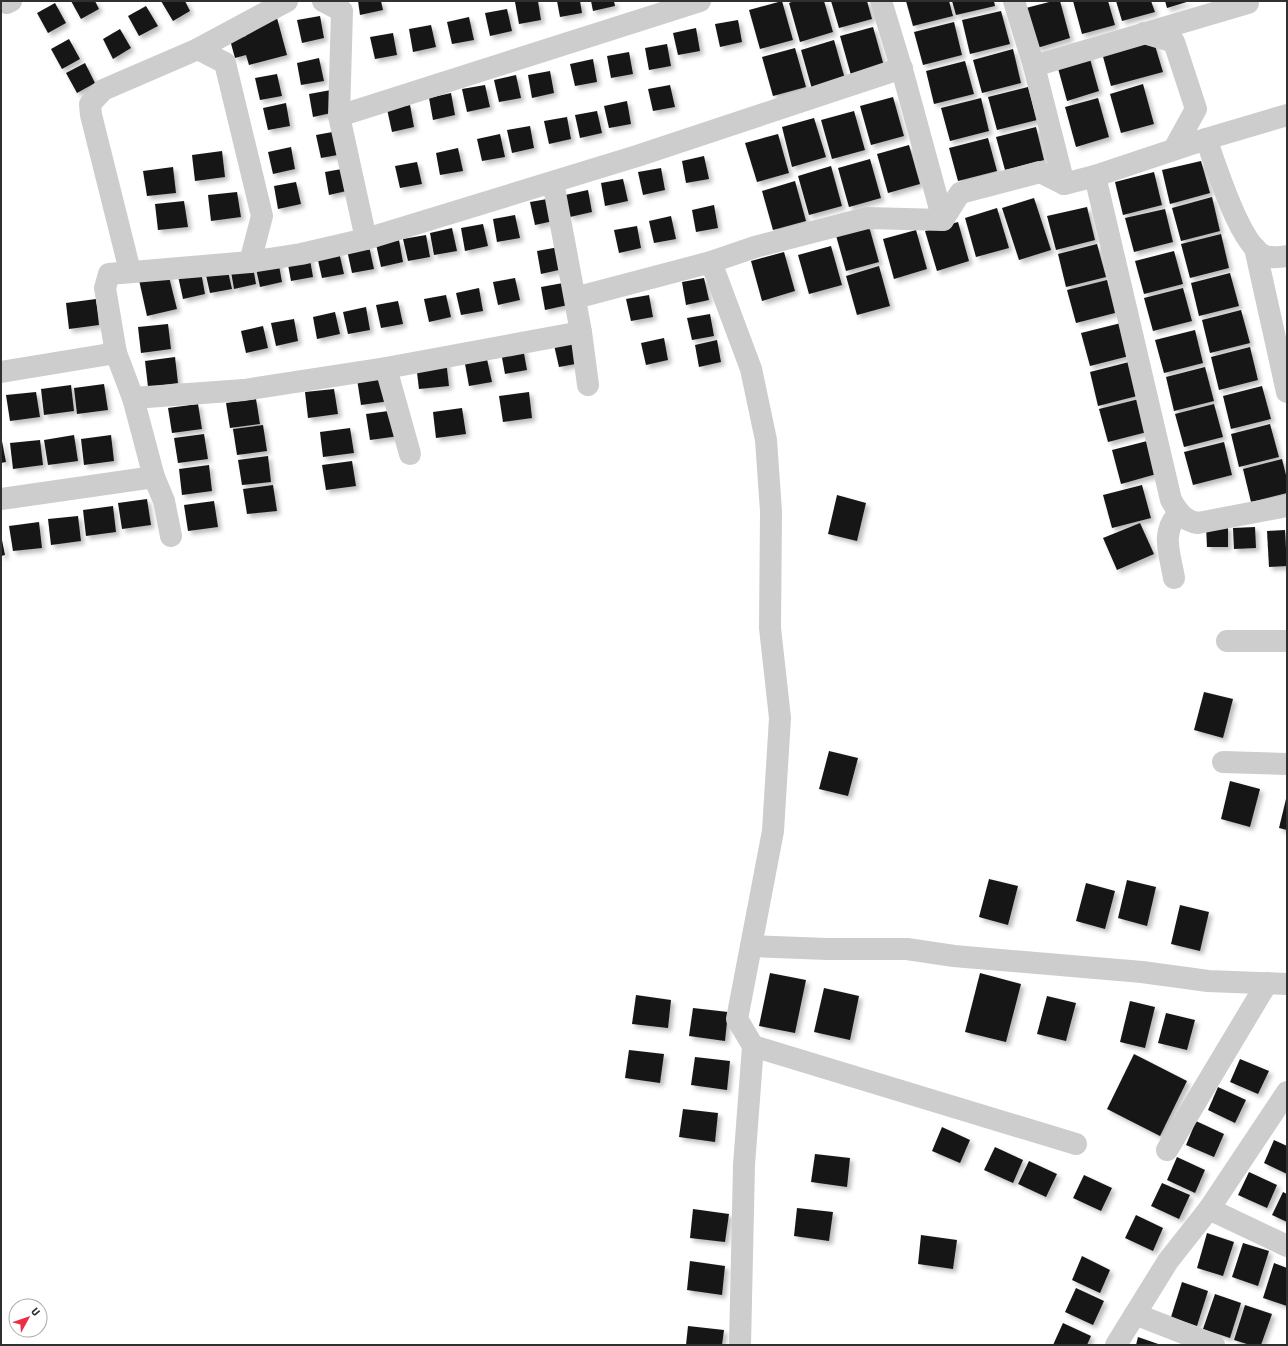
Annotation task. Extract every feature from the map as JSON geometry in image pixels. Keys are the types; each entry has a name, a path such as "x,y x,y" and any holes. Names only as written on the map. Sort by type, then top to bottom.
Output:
{"street":[{"path":"130,271 91,115 90,104 103,90 198,49 287,1"},
{"path":"323,1 342,11 339,116 366,239"},
{"path":"339,116 700,1"},
{"path":"881,1 902,68 943,220"},
{"path":"1014,1 1034,66 1064,184"},
{"path":"1034,66 1248,3"},
{"path":"1144,33 1174,42 1196,109 1174,149"},
{"path":"198,49 225,63 262,216 250,262"},
{"path":"171,536 164,501 154,477 133,398 116,353 105,288 109,274 130,271 250,262 301,254 366,239 553,182 902,68"},
{"path":"943,220 960,193 1040,172 1064,184 1095,176 1174,149 1287,115"},
{"path":"1206,139 1240,228 1254,248 1265,256 1287,256"},
{"path":"1095,176 1171,500 1179,513 1190,522 1198,523 1287,506"},
{"path":"553,182 581,332 588,385"},
{"path":"575,298 711,262 755,247 867,218 943,220"},
{"path":"1254,248 1287,392"},
{"path":"711,262 751,369 766,440 771,512 770,628 780,718 773,830 737,1019 753,1046 744,1165 740,1345"},
{"path":"133,398 244,390 386,368 581,332"},
{"path":"1,372 116,353"},
{"path":"386,368 410,454"},
{"path":"1,499 154,477"},
{"path":"1174,578 1168,530 1172,521 1179,513"},
{"path":"1227,641 1287,641"},
{"path":"1223,762 1287,764"},
{"path":"751,946 826,949 907,949 954,956 1142,972 1208,981 1277,984"},
{"path":"1167,1150 1277,984"},
{"path":"753,1046 1076,1144"},
{"path":"1116,1345 1168,1261 1209,1209 1284,1105"},
{"path":"1209,1209 1287,1246"},
{"path":"1135,1314 1214,1345"}],"building":[{"path":"71,1 95,1 99,9 81,19"},
{"path":"161,1 185,1 190,11 173,21"},
{"path":"358,1 381,1 383,10 360,15"},
{"path":"538,1 541,20 519,24 515,2"},
{"path":"557,1 580,1 582,13 560,17"},
{"path":"591,1 614,1 615,6 593,11"},
{"path":"782,1 793,40 760,49 749,10"},
{"path":"794,1 824,1 833,32 800,42 789,3"},
{"path":"831,1 867,1 872,19 839,28"},
{"path":"906,1 949,1 953,16 913,26"},
{"path":"952,1 994,1 995,6 956,15"},
{"path":"1053,1 1060,1 1070,38 1037,48 1026,8"},
{"path":"1073,1 1108,1 1115,25 1082,34"},
{"path":"1116,1 1151,1 1155,12 1122,21"},
{"path":"1165,1 1190,1 1167,8"},
{"path":"55,3 66,23 48,33 37,13"},
{"path":"146,6 158,26 139,36 128,16"},
{"path":"507,9 512,31 490,36 485,13"},
{"path":"1001,11 1010,44 970,54 962,20"},
{"path":"320,16 324,38 302,43 297,20"},
{"path":"469,17 474,40 452,44 447,22"},
{"path":"277,18 287,55 249,65 246,55 235,58 230,40 246,36 243,27"},
{"path":"738,20 742,42 720,47 715,24"},
{"path":"954,22 962,55 923,65 914,32"},
{"path":"431,25 436,47 413,52 409,29"},
{"path":"873,27 884,66 851,75 840,36"},
{"path":"696,28 700,51 678,55 673,33"},
{"path":"120,29 131,48 113,59 103,39"},
{"path":"393,33 397,55 375,59 370,37"},
{"path":"69,39 80,59 62,69 51,49"},
{"path":"1153,39 1163,72 1111,86 1102,53"},
{"path":"834,40 845,79 812,89 801,50"},
{"path":"667,44 671,66 649,70 645,48"},
{"path":"795,48 806,87 773,96 762,57"},
{"path":"1013,49 1021,83 982,93 973,60"},
{"path":"629,52 633,74 611,78 607,56"},
{"path":"1088,52 1099,91 1067,101 1056,61"},
{"path":"319,58 324,81 301,85 297,63"},
{"path":"593,59 597,82 575,86 570,64"},
{"path":"965,61 974,94 934,104 926,71"},
{"path":"85,63 95,83 77,93 66,73"},
{"path":"550,71 554,93 532,98 528,75"},
{"path":"277,74 282,96 260,100 255,78"},
{"path":"516,75 521,98 499,102 494,80"},
{"path":"1143,84 1154,124 1121,133 1110,94"},
{"path":"485,85 490,107 467,112 462,89"},
{"path":"670,85 675,107 653,111 648,89"},
{"path":"1028,87 1037,120 997,130 988,97"},
{"path":"331,90 336,112 313,117 309,94"},
{"path":"451,93 455,115 433,120 429,98"},
{"path":"893,97 904,136 871,145 860,106"},
{"path":"981,98 989,131 950,141 941,108"},
{"path":"1098,98 1109,137 1076,147 1065,107"},
{"path":"627,101 631,124 609,128 604,106"},
{"path":"286,103 290,126 268,130 263,108"},
{"path":"410,105 414,127 392,132 387,109"},
{"path":"597,111 602,133 580,138 575,115"},
{"path":"854,111 865,150 832,159 821,120"},
{"path":"567,117 571,139 549,144 544,121"},
{"path":"814,118 826,157 792,167 782,127"},
{"path":"530,126 534,148 512,153 507,130"},
{"path":"1036,127 1044,160 1005,170 996,137"},
{"path":"338,131 343,154 321,158 316,135"},
{"path":"500,134 505,157 482,161 477,139"},
{"path":"778,134 789,173 757,182 745,143"},
{"path":"988,138 997,171 958,181 949,148"},
{"path":"909,145 920,184 888,193 877,154"},
{"path":"291,147 295,169 273,174 268,152"},
{"path":"458,148 463,171 440,175 436,153"},
{"path":"222,151 225,177 195,181 192,155"},
{"path":"704,156 709,179 686,183 682,161"},
{"path":"870,159 881,198 849,207 838,168"},
{"path":"1201,161 1210,193 1170,204 1162,170"},
{"path":"417,162 422,184 400,188 395,166"},
{"path":"831,166 842,206 809,215 798,176"},
{"path":"173,167 176,193 147,196 143,171"},
{"path":"347,168 351,190 329,195 325,172"},
{"path":"661,168 665,190 643,195 638,172"},
{"path":"1154,172 1162,205 1123,215 1115,182"},
{"path":"623,179 628,201 605,206 601,183"},
{"path":"795,181 806,221 773,230 762,191"},
{"path":"296,182 301,204 278,209 274,186"},
{"path":"588,190 592,212 570,217 565,195"},
{"path":"237,192 241,217 211,221 208,195"},
{"path":"1212,197 1220,231 1181,241 1172,208"},
{"path":"553,198 558,220 535,225 530,202"},
{"path":"1034,198 1051,250 1019,260 1002,208"},
{"path":"184,201 188,227 158,230 155,204"},
{"path":"714,205 718,228 696,232 692,210"},
{"path":"1087,207 1095,240 1056,250 1047,216"},
{"path":"997,208 1009,248 976,257 965,218"},
{"path":"1165,209 1173,242 1134,252 1125,218"},
{"path":"515,215 520,238 497,242 493,219"},
{"path":"671,216 676,239 654,243 649,221"},
{"path":"958,222 969,261 937,271 925,231"},
{"path":"868,223 879,262 846,271 835,232"},
{"path":"483,224 488,246 465,251 461,228"},
{"path":"637,226 641,248 619,253 614,230"},
{"path":"452,228 457,251 434,255 430,233"},
{"path":"916,230 927,269 894,279 883,239"},
{"path":"1221,234 1229,268 1190,278 1181,244"},
{"path":"426,235 430,257 408,261 403,239"},
{"path":"399,240 403,262 381,267 376,244"},
{"path":"1097,244 1106,277 1066,287 1058,254"},
{"path":"369,246 374,269 352,273 347,250"},
{"path":"831,246 842,285 809,294 798,255"},
{"path":"559,247 563,269 541,274 537,251"},
{"path":"1174,251 1183,284 1144,294 1135,261"},
{"path":"339,252 344,274 322,278 317,256"},
{"path":"784,252 795,291 762,301 751,261"},
{"path":"309,254 313,277 291,281 287,259"},
{"path":"278,260 282,282 260,287 255,264"},
{"path":"252,262 256,284 234,289 230,266"},
{"path":"879,266 890,306 857,315 846,276"},
{"path":"227,267 232,289 210,293 205,271"},
{"path":"201,272 205,294 183,299 178,276"},
{"path":"168,273 177,309 147,316 139,280"},
{"path":"1230,273 1239,306 1199,316 1191,283"},
{"path":"515,278 520,300 498,305 493,282"},
{"path":"704,278 709,300 686,305 682,282"},
{"path":"1107,280 1115,313 1076,323 1067,290"},
{"path":"563,283 568,305 545,310 541,287"},
{"path":"479,288 483,311 461,315 456,293"},
{"path":"1183,288 1192,321 1153,331 1144,298"},
{"path":"446,295 451,317 429,322 424,299"},
{"path":"649,295 653,317 631,321 626,299"},
{"path":"96,299 99,325 69,329 66,303"},
{"path":"398,301 403,324 381,328 376,305"},
{"path":"366,307 370,330 348,334 343,312"},
{"path":"1241,310 1250,343 1210,353 1202,320"},
{"path":"335,312 340,334 317,339 313,317"},
{"path":"710,314 714,336 692,340 687,318"},
{"path":"294,319 298,341 276,346 271,323"},
{"path":"1121,323 1129,356 1090,366 1081,333"},
{"path":"168,324 171,349 141,353 138,327"},
{"path":"263,326 268,348 246,353 241,331"},
{"path":"1195,330 1203,363 1164,373 1155,340"},
{"path":"664,338 668,360 646,365 641,343"},
{"path":"577,340 581,363 559,367 554,345"},
{"path":"717,340 721,362 699,367 695,345"},
{"path":"1250,347 1258,380 1219,390 1211,357"},
{"path":"523,348 527,370 505,374 501,352"},
{"path":"175,357 178,383 148,387 145,361"},
{"path":"487,359 492,382 469,386 465,364"},
{"path":"446,360 449,386 419,389 416,364"},
{"path":"1129,362 1137,396 1098,406 1090,372"},
{"path":"1205,367 1214,401 1174,411 1166,377"},
{"path":"387,376 390,401 361,405 357,379"},
{"path":"104,384 108,410 77,414 74,388"},
{"path":"71,385 74,411 44,415 41,389"},
{"path":"1262,386 1271,419 1231,429 1223,396"},
{"path":"334,389 338,414 308,418 305,392"},
{"path":"36,392 40,417 10,421 6,395"},
{"path":"529,392 532,418 503,422 499,396"},
{"path":"256,399 260,424 230,428 226,403"},
{"path":"1139,399 1147,432 1108,442 1099,409"},
{"path":"198,404 202,429 172,433 168,408"},
{"path":"1214,404 1223,437 1184,447 1175,414"},
{"path":"462,408 466,434 436,438 433,412"},
{"path":"396,410 399,436 370,440 366,414"},
{"path":"1270,424 1279,457 1239,467 1231,434"},
{"path":"263,425 267,451 237,455 233,429"},
{"path":"350,428 354,453 323,457 320,432"},
{"path":"204,434 208,459 178,463 174,438"},
{"path":"74,435 78,461 48,465 44,440"},
{"path":"111,435 114,461 84,465 81,439"},
{"path":"1,436 6,462 1,463"},
{"path":"40,440 43,465 13,469 10,443"},
{"path":"1151,440 1160,473 1121,484 1112,450"},
{"path":"1224,442 1232,475 1193,485 1184,452"},
{"path":"268,456 271,482 242,485 238,460"},
{"path":"1282,459 1287,479 1287,493 1251,502 1243,469"},
{"path":"352,461 356,486 326,490 322,465"},
{"path":"209,465 212,491 182,495 179,469"},
{"path":"273,485 277,511 247,514 243,489"},
{"path":"1142,485 1151,518 1112,528 1103,495"},
{"path":"837,495 866,503 857,541 828,534"},
{"path":"147,499 151,525 122,529 118,503"},
{"path":"214,501 218,527 188,531 184,505"},
{"path":"113,506 116,532 86,536 83,510"},
{"path":"78,516 81,541 51,545 48,519"},
{"path":"39,522 42,548 13,551 9,526"},
{"path":"1140,523 1154,554 1117,570 1103,538"},
{"path":"1206,526 1228,526 1228,547 1207,547"},
{"path":"1255,527 1256,548 1234,549 1233,528"},
{"path":"1285,530 1287,566 1269,567 1267,531"},
{"path":"1,535 5,555 1,556"},
{"path":"1204,692 1233,699 1223,738 1194,730"},
{"path":"829,751 858,758 848,796 819,789"},
{"path":"1230,781 1260,789 1250,827 1221,819"},
{"path":"1287,799 1287,830 1279,828"},
{"path":"989,879 1018,886 1008,925 979,917"},
{"path":"1127,880 1156,887 1147,926 1118,918"},
{"path":"1086,883 1115,891 1105,929 1076,921"},
{"path":"1180,905 1209,912 1200,951 1171,944"},
{"path":"770,973 806,980 795,1033 759,1026"},
{"path":"980,973 1021,984 1006,1042 965,1032"},
{"path":"824,988 859,996 850,1040 814,1032"},
{"path":"636,995 671,1000 668,1028 632,1024"},
{"path":"1047,996 1076,1003 1066,1041 1037,1034"},
{"path":"1130,1001 1155,1007 1145,1048 1120,1042"},
{"path":"693,1008 728,1012 725,1041 689,1036"},
{"path":"1166,1013 1195,1020 1187,1050 1158,1043"},
{"path":"629,1050 664,1054 660,1083 625,1078"},
{"path":"1134,1054 1187,1081 1160,1136 1107,1109"},
{"path":"695,1057 730,1061 727,1090 691,1085"},
{"path":"1240,1059 1269,1071 1258,1094 1230,1082"},
{"path":"1218,1087 1246,1100 1235,1123 1208,1110"},
{"path":"683,1109 718,1113 715,1142 679,1137"},
{"path":"1196,1121 1224,1134 1214,1157 1186,1145"},
{"path":"942,1127 970,1140 960,1163 932,1151"},
{"path":"1274,1140 1287,1146 1287,1174 1264,1163"},
{"path":"995,1147 1023,1160 1013,1183 984,1170"},
{"path":"815,1154 850,1158 847,1187 811,1182"},
{"path":"1177,1157 1205,1170 1195,1193 1167,1180"},
{"path":"1029,1161 1057,1174 1046,1197 1018,1184"},
{"path":"1249,1172 1277,1185 1267,1208 1238,1195"},
{"path":"1084,1175 1112,1188 1101,1211 1073,1198"},
{"path":"1162,1183 1190,1195 1179,1219 1151,1206"},
{"path":"1283,1192 1287,1194 1287,1222 1272,1215"},
{"path":"797,1208 833,1212 829,1241 794,1236"},
{"path":"693,1209 729,1214 725,1242 690,1238"},
{"path":"1136,1215 1163,1228 1153,1251 1125,1238"},
{"path":"1207,1233 1234,1242 1223,1276 1197,1268"},
{"path":"921,1235 957,1240 953,1269 918,1264"},
{"path":"1243,1243 1269,1251 1258,1286 1232,1277"},
{"path":"1082,1256 1110,1270 1100,1293 1072,1280"},
{"path":"690,1261 725,1266 722,1295 687,1290"},
{"path":"1274,1263 1287,1268 1287,1306 1263,1298"},
{"path":"1182,1282 1208,1291 1197,1326 1171,1317"},
{"path":"1076,1288 1104,1301 1093,1325 1065,1312"},
{"path":"1215,1294 1241,1303 1230,1338 1203,1329"},
{"path":"1245,1305 1272,1314 1261,1345 1250,1345 1234,1340"},
{"path":"1063,1323 1091,1336 1087,1345 1053,1345"},
{"path":"688,1326 724,1330 722,1345 686,1345"},
{"path":"1138,1337 1161,1345 1136,1345"}]}
